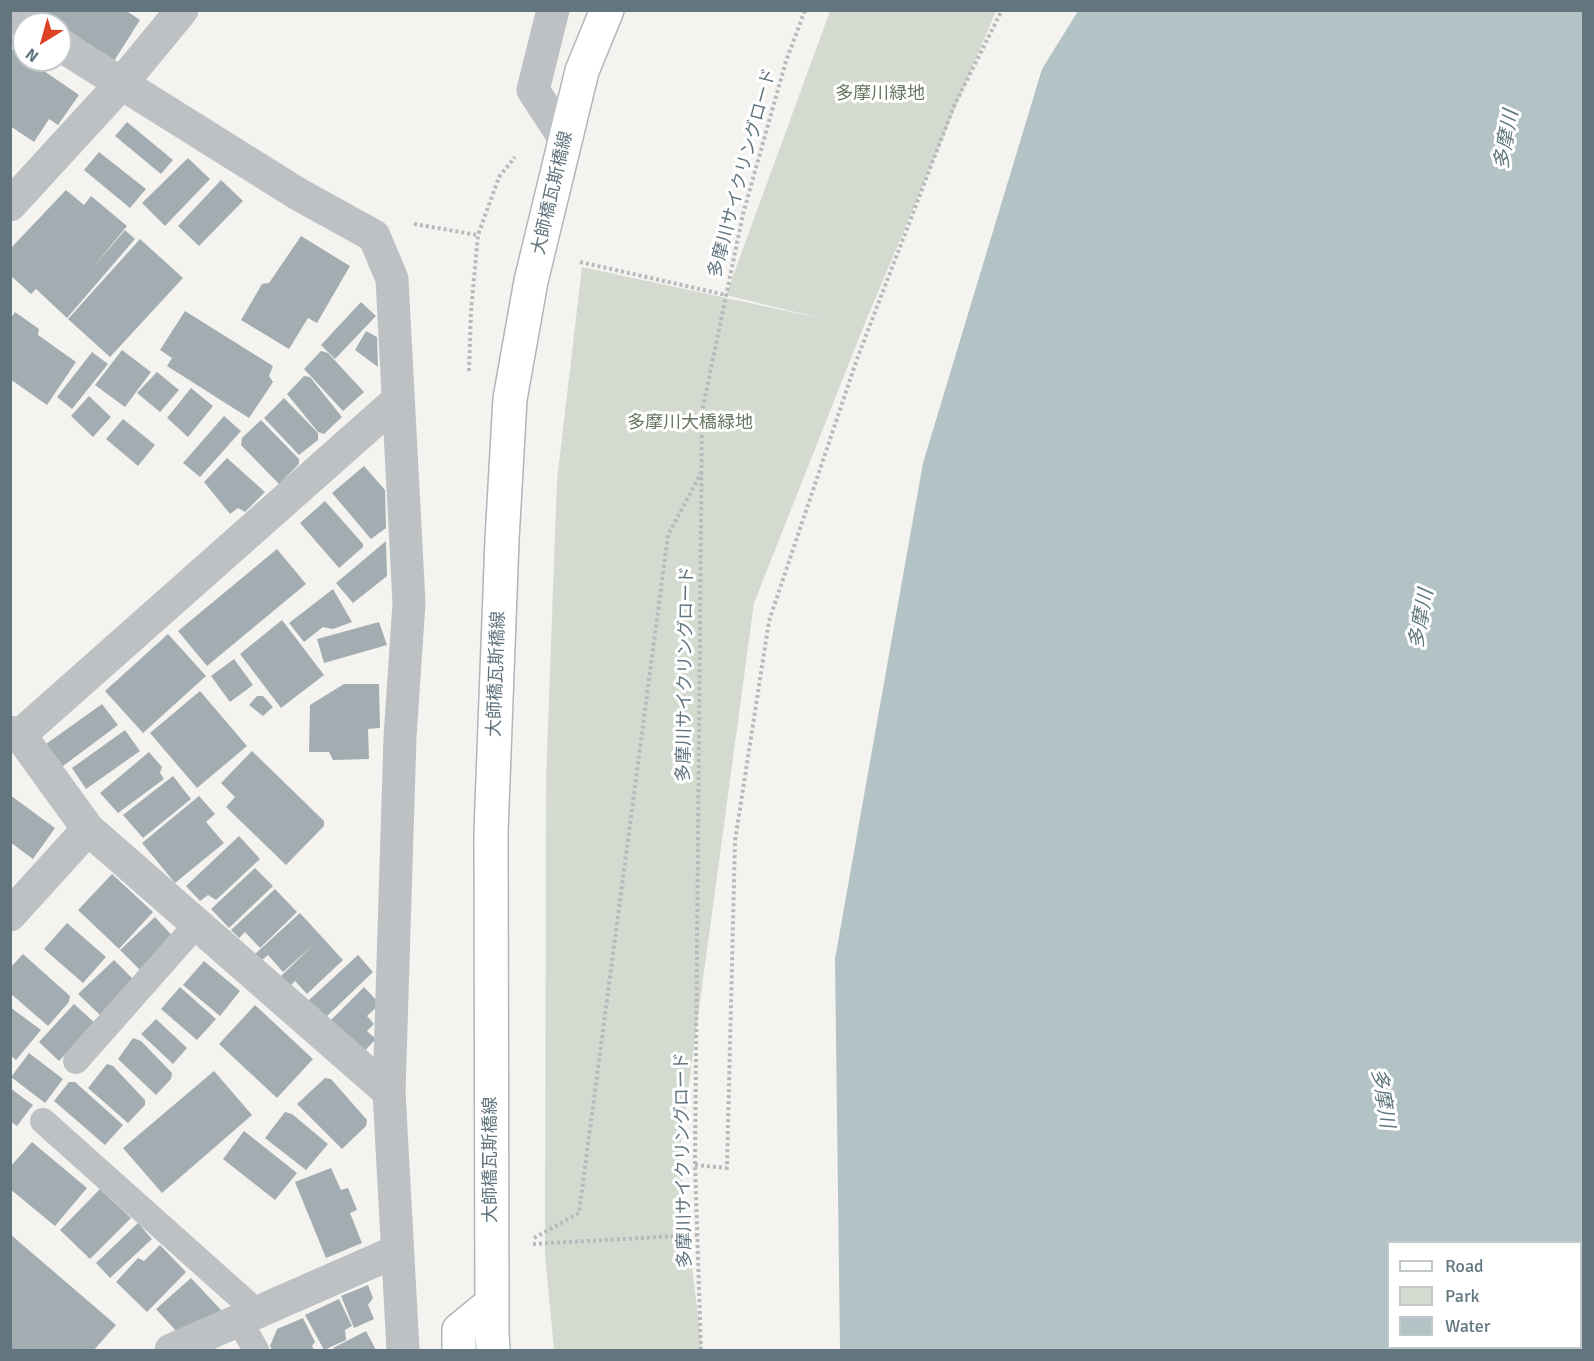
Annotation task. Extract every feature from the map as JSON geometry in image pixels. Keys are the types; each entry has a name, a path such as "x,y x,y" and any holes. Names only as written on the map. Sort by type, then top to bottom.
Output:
{"street":[{"path":"10,205 121,84 182,10"},
{"path":"553,10 532,90 565,139"},
{"name":"大師橋瓦斯橋線","path":"494,1350 491,832 502,540 510,399 531,281 582,71 608,10"},
{"path":"72,53 298,194 381,227 392,279 409,603 400,737 389,1092 403,1350"},
{"path":"389,1092 88,829 15,734 398,400"},
{"path":"10,915 88,829"},
{"path":"171,1350 397,1251"},
{"path":"459,1350 459,1330 492,1304"}],"lane":[{"path":"76,1061 197,924"},
{"path":"43,1121 249,1316 256,1350"}],"path":[{"name":"多摩川サイクリングロード","path":"701,1350 695,1165 702,412 743,214 786,61 806,10"},
{"path":"695,1165 727,1168 735,841 769,621 857,359 954,106 1002,10"},
{"path":"381,227 478,235"},
{"path":"579,262 726,295"},
{"path":"532,1239 579,1213 668,535 701,472"},
{"path":"523,1244 697,1235"}],"green space":[{"name":"多摩川大橋緑地","path":"830,11 996,11 863,328 754,603 679,1157 702,1350 554,1350 545,1255 546,780 557,480 582,267 824,319 726,295"}],"water":[{"name":"多摩川","path":"1078,11 1583,11 1583,1350 840,1350 835,959 923,463 1042,69"}],"building":[{"path":"38,10 129,10 128,12 140,20 114,61 72,33 72,12 41,12"},
{"path":"12,49 12,72 45,72 79,95 58,125 49,119 34,142 10,126"},
{"path":"127,122 173,160 161,174 115,136"},
{"path":"99,152 146,189 130,208 84,170"},
{"path":"188,158 210,179 165,226 142,203"},
{"path":"221,180 243,201 199,246 178,226"},
{"path":"66,190 84,205 91,196 127,226 91,270 125,230 135,239 67,318 36,289 31,294 10,275 10,249"},
{"path":"301,236 350,266 317,323 308,318 289,349 241,320 262,284 269,283"},
{"path":"140,239 183,278 110,357 68,319"},
{"path":"361,302 376,316 335,359 321,345"},
{"path":"185,311 273,366 269,376 273,382 249,418 167,366 172,358 160,350"},
{"path":"15,312 39,329 38,335 76,362 47,405 10,379 10,319"},
{"path":"366,331 377,337 378,367 355,350"},
{"path":"122,350 151,372 125,407 95,385"},
{"path":"321,351 328,353 364,392 343,411 304,369"},
{"path":"92,352 108,364 72,409 57,397"},
{"path":"157,372 179,390 160,412 137,393"},
{"path":"304,376 310,377 342,417 324,434 318,432 287,394"},
{"path":"191,388 213,406 188,437 167,418"},
{"path":"89,396 111,417 93,437 71,416"},
{"path":"284,398 318,433 318,440 299,455 264,418"},
{"path":"224,416 241,431 200,477 183,463"},
{"path":"123,419 155,445 138,466 106,439"},
{"path":"261,420 299,459 299,464 279,484 241,445 242,438"},
{"path":"227,458 265,492 245,512 238,508 230,514 204,482"},
{"path":"364,466 385,490 386,528 371,539 332,493"},
{"path":"325,501 363,544 363,547 339,568 300,523"},
{"path":"386,541 387,576 353,603 336,583"},
{"path":"277,549 306,584 207,666 178,631"},
{"path":"333,589 352,622 333,629 323,627 304,642 289,623"},
{"path":"282,620 324,675 281,708 240,654"},
{"path":"379,622 387,645 324,663 317,639"},
{"path":"168,634 206,676 143,733 105,691"},
{"path":"234,659 253,685 230,702 211,676"},
{"path":"344,684 379,684 380,728 368,729 369,759 333,760 329,752 309,752 310,705"},
{"path":"200,691 247,746 197,788 150,733"},
{"path":"257,696 263,696 273,707 263,716 249,705"},
{"path":"102,704 118,725 63,766 46,744"},
{"path":"125,730 140,751 86,789 72,768"},
{"path":"252,751 324,821 324,826 286,865 226,807 235,797 221,783"},
{"path":"149,752 162,767 160,773 164,779 118,813 100,793"},
{"path":"173,776 191,799 143,838 123,815"},
{"path":"10,795 55,828 33,859 10,842"},
{"path":"199,796 215,814 206,822 224,843 175,883 142,843"},
{"path":"239,836 260,859 216,900 208,895 200,901 186,886"},
{"path":"255,868 273,886 229,928 211,909"},
{"path":"112,874 153,912 119,949 78,910"},
{"path":"275,889 297,912 260,948 245,932 239,938 231,930"},
{"path":"300,913 343,960 307,994 295,981 288,988 279,978 313,945 283,972 268,955 261,961 255,954"},
{"path":"155,917 176,940 142,972 120,950"},
{"path":"67,923 106,957 83,983 44,949"},
{"path":"23,954 70,996 69,1002 48,1026 10,993 10,968"},
{"path":"358,955 373,972 325,1018 308,1001"},
{"path":"114,960 135,981 101,1016 78,994"},
{"path":"204,961 240,991 220,1016 183,985"},
{"path":"180,987 216,1019 197,1040 161,1009"},
{"path":"364,987 380,1004 367,1016 374,1024 367,1031 376,1039 357,1059 330,1021"},
{"path":"74,1004 95,1023 59,1061 39,1042"},
{"path":"255,1005 313,1059 277,1098 219,1044"},
{"path":"10,1007 41,1030 16,1060 10,1055"},
{"path":"156,1019 187,1048 173,1064 141,1034"},
{"path":"133,1038 141,1041 172,1073 171,1079 156,1095 118,1059"},
{"path":"29,1053 63,1079 45,1103 11,1077"},
{"path":"107,1064 113,1066 145,1100 145,1105 128,1123 88,1088"},
{"path":"214,1071 252,1115 162,1193 123,1148"},
{"path":"325,1078 331,1079 367,1120 366,1126 342,1149 297,1104"},
{"path":"69,1082 75,1082 123,1125 105,1145 54,1101"},
{"path":"10,1088 33,1105 17,1126 10,1121"},
{"path":"285,1112 292,1114 328,1144 306,1170 265,1138"},
{"path":"244,1131 297,1173 275,1200 223,1159"},
{"path":"32,1142 87,1188 55,1226 10,1189 10,1167"},
{"path":"331,1168 341,1190 348,1188 357,1210 350,1213 362,1243 326,1258 295,1182"},
{"path":"100,1189 131,1218 90,1259 60,1230"},
{"path":"138,1223 152,1239 110,1278 96,1263"},
{"path":"10,1234 116,1325 94,1350 10,1350"},
{"path":"160,1245 186,1272 147,1312 116,1282 138,1258 144,1261"},
{"path":"191,1278 222,1311 178,1333 156,1309"},
{"path":"368,1285 373,1298 368,1305 374,1319 354,1328 341,1296"},
{"path":"339,1299 352,1326 345,1330 346,1340 324,1350 305,1315"},
{"path":"303,1318 315,1342 312,1346 314,1350 272,1350 270,1346 277,1329"},
{"path":"366,1331 376,1350 335,1350 333,1348"}],"park label":[{"name":"多摩川緑地","path":"880,94"}]}
